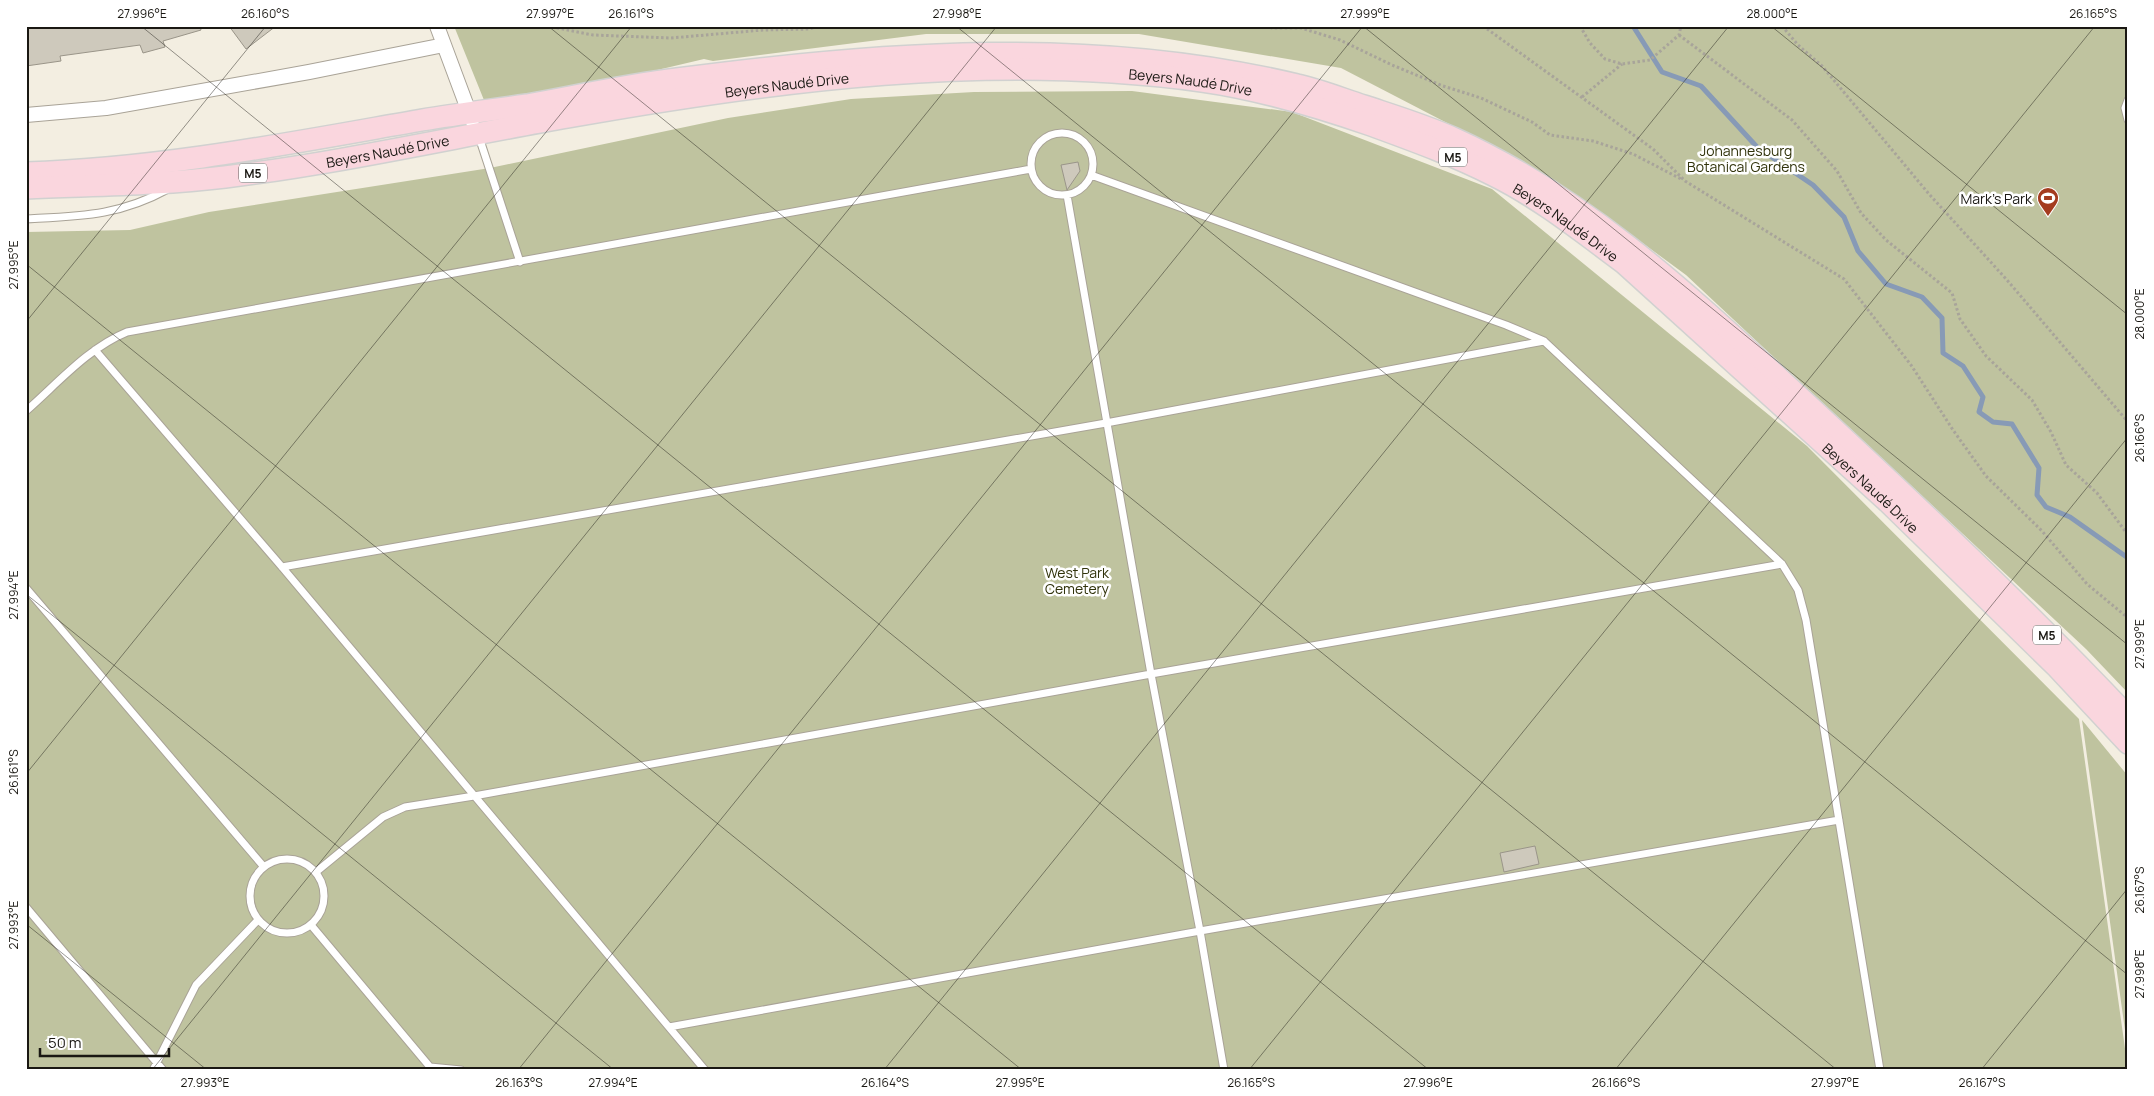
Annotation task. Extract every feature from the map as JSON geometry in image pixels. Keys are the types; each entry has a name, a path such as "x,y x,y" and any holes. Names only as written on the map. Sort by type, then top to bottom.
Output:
{"main road":[{"name":"Beyers Naudé Drive","path":"26,173 129,167 265,148 469,112 522,106 637,85 751,70 923,56 1033,53 1117,56 1216,69 1303,86 1402,118 1448,136 1526,175 1590,216 1647,260 1703,308 1965,553 2128,717"},
{"name":"Beyers Naudé Drive","path":"26,188 184,181 252,173 642,105 797,83 938,71 1038,68 1161,77 1203,81 1298,102 1419,142 1498,177 1580,231 1624,263 1895,509 2058,668 2128,743"}],"street":[{"path":"436,26 478,134"},
{"path":"26,115 106,108 309,72 444,45"}],"lane":[{"path":"2128,100 2125,108 2128,120"},
{"path":"478,134 520,262"},
{"path":"1065,134 1080,139 1090,152 1093,167 1091,175 1082,188 1067,195 1059,195 1044,190 1034,177 1032,169 1033,154 1042,140 1049,136 1065,134"},
{"path":"26,411 95,350 111,339 127,332 1032,169"},
{"path":"1091,175 1506,325 1544,341 1782,564 1798,590 1806,620 1880,1070"},
{"path":"26,219 90,215 116,211 152,198 184,181"},
{"path":"1067,195 1151,674 1200,931 1224,1070"},
{"path":"282,567 1106,423 1544,341"},
{"path":"95,350 282,567 705,1070"},
{"path":"316,872 383,817 405,807 1782,564"},
{"path":"26,588 264,867"},
{"path":"669,1027 1200,931 1839,820"},
{"path":"291,858 301,860 316,872 322,880 325,900 318,918 311,925 303,930 284,933 265,927 258,920 250,902 250,892 257,874 264,867 281,859 291,858"},
{"path":"26,907 163,1070"},
{"path":"153,1070 196,985 258,920"},
{"path":"311,925 430,1068 461,1070"}],"path":[{"path":"547,26 593,35 671,38 763,30 809,29 820,26"},
{"path":"1264,26 1272,28 1301,28 1340,40 1392,65 1443,86 1481,98 1532,122 1550,136 1601,143 1633,154 1685,181 1844,279 1911,365 1953,430 1986,476 2042,531 2087,584 2128,618"},
{"path":"1483,26 1654,149 1685,181"},
{"path":"1580,26 1590,43 1604,59 1622,64 1650,60 1679,35 1681,26"},
{"path":"1782,26 1798,45 1822,66 1929,194 2007,280 2128,422"},
{"path":"1679,35 1792,120 1837,171 1861,213 1886,240 1952,293 1960,320 1986,356 2032,400 2051,432 2066,465 2097,492 2128,535"},
{"path":"1582,97 1622,64"}],"green space":[{"name":"Johannesburg Botanical Gardens","path":"454,26 2128,26 2128,693 2086,649 1686,275 1595,208 1501,151 1341,68 1139,34 926,34 713,61 704,59 488,110"},
{"name":"West Park Cemetery","path":"1132,91 1292,112 1492,189 1807,446 2079,719 2128,1070 26,1070 26,232 130,230 209,212 490,168 728,118 851,99 974,92"},
{"path":"2082,720 2128,776 2128,1052"}],"building":[{"path":"26,26 200,26 201,30 163,41 165,47 143,53 140,45 60,56 61,61 26,66"},
{"path":"229,26 276,26 246,49"},
{"path":"1078,162 1080,171 1067,190 1061,165"},
{"path":"1535,846 1539,864 1504,872 1500,853"}],"waterway":[{"path":"1633,26 1662,72 1701,86 1757,147 1813,185 1844,217 1858,251 1886,284 1922,297 1942,318 1943,353 1963,366 1983,397 1979,412 1993,422 2012,424 2039,468 2037,495 2046,507 2070,517 2128,558"}],"place":[{"name":"Mark's Park","path":"2048,217"}]}
